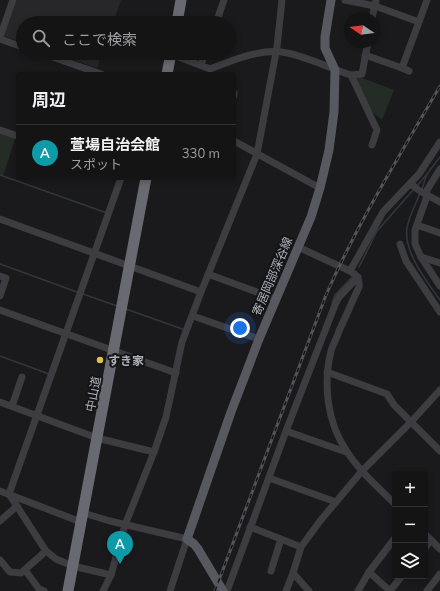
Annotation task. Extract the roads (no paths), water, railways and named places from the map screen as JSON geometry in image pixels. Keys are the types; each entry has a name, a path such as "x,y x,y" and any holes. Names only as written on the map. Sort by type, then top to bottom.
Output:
{"highway":[{"path":"178,16 181,0"},
{"path":"167,72 170,60"},
{"name":"中山道","path":"68,591 130,266 144,180"}],"main road":[{"name":"寄居岡部深谷線","path":"187,539 230,412 259,339 311,217 320,188 334,112 335,70 326,48 325,37 331,0"},
{"path":"187,539 198,549 227,591"}],"street":[{"path":"13,0 0,38 16,44"},
{"path":"218,16 224,0"},
{"path":"103,591 111,575 125,525 154,452 166,417 182,342 257,154 276,52 282,0"},
{"path":"345,0 375,3 419,22"},
{"path":"365,55 405,70 427,0"},
{"path":"236,59 265,52 276,52 297,55 351,75 362,74 367,48"},
{"path":"61,60 95,72"},
{"path":"187,60 210,69 232,60"},
{"path":"201,65 203,60"},
{"path":"351,75 377,130 372,145"},
{"path":"0,130 16,135"},
{"path":"236,142 320,188"},
{"path":"440,142 419,174 418,189 424,206 415,230 415,244 421,257 440,286"},
{"path":"350,271 383,212 418,189 430,185 440,169"},
{"path":"9,494 120,180"},
{"path":"418,189 440,202"},
{"path":"0,219 201,292"},
{"path":"417,225 440,232"},
{"path":"400,244 406,261 440,312"},
{"path":"298,247 350,271 358,277 359,287 332,350 327,372 328,405 332,422 339,440 346,452 362,471 392,501"},
{"path":"421,257 440,263"},
{"path":"208,274 276,299"},
{"path":"0,276 6,278 0,296"},
{"path":"227,591 268,478 339,296 358,277"},
{"path":"0,310 176,373"},
{"path":"193,316 259,339"},
{"path":"327,372 387,394 394,405 440,451"},
{"path":"12,406 22,377"},
{"path":"286,591 301,547 362,471 411,422 440,390"},
{"path":"0,402 97,438 154,452"},
{"path":"286,431 346,452"},
{"path":"268,478 336,502"},
{"path":"0,491 82,518 125,525 187,539 170,591"},
{"path":"9,494 46,552 56,559 73,566 111,575"},
{"path":"0,521 17,506"},
{"path":"250,527 301,547"},
{"path":"428,537 440,549"},
{"path":"271,571 281,539"},
{"path":"428,544 431,540"},
{"path":"358,591 369,572 392,542"},
{"path":"0,560 10,572 21,573 46,552"},
{"path":"25,570 39,589 44,591"},
{"path":"369,572 390,591 400,579"},
{"path":"293,573 309,591"},
{"path":"427,591 440,574"}],"waterway":[{"path":"418,185 440,157"},
{"path":"422,189 427,174"},
{"path":"0,175 107,213"},
{"path":"359,267 377,231 414,189"},
{"path":"420,193 409,219 407,237 412,256 417,266 440,300"},
{"path":"0,264 77,292"},
{"path":"332,303 335,295 352,277"},
{"path":"83,294 117,306"},
{"path":"126,309 185,330"},
{"path":"0,356 49,374"}],"railway":[{"path":"215,591 326,295 338,268 395,163 440,86"}],"place":[{"name":"すき家","path":"100,360"},
{"name":"萱場自治会館","path":"120,564"}]}
